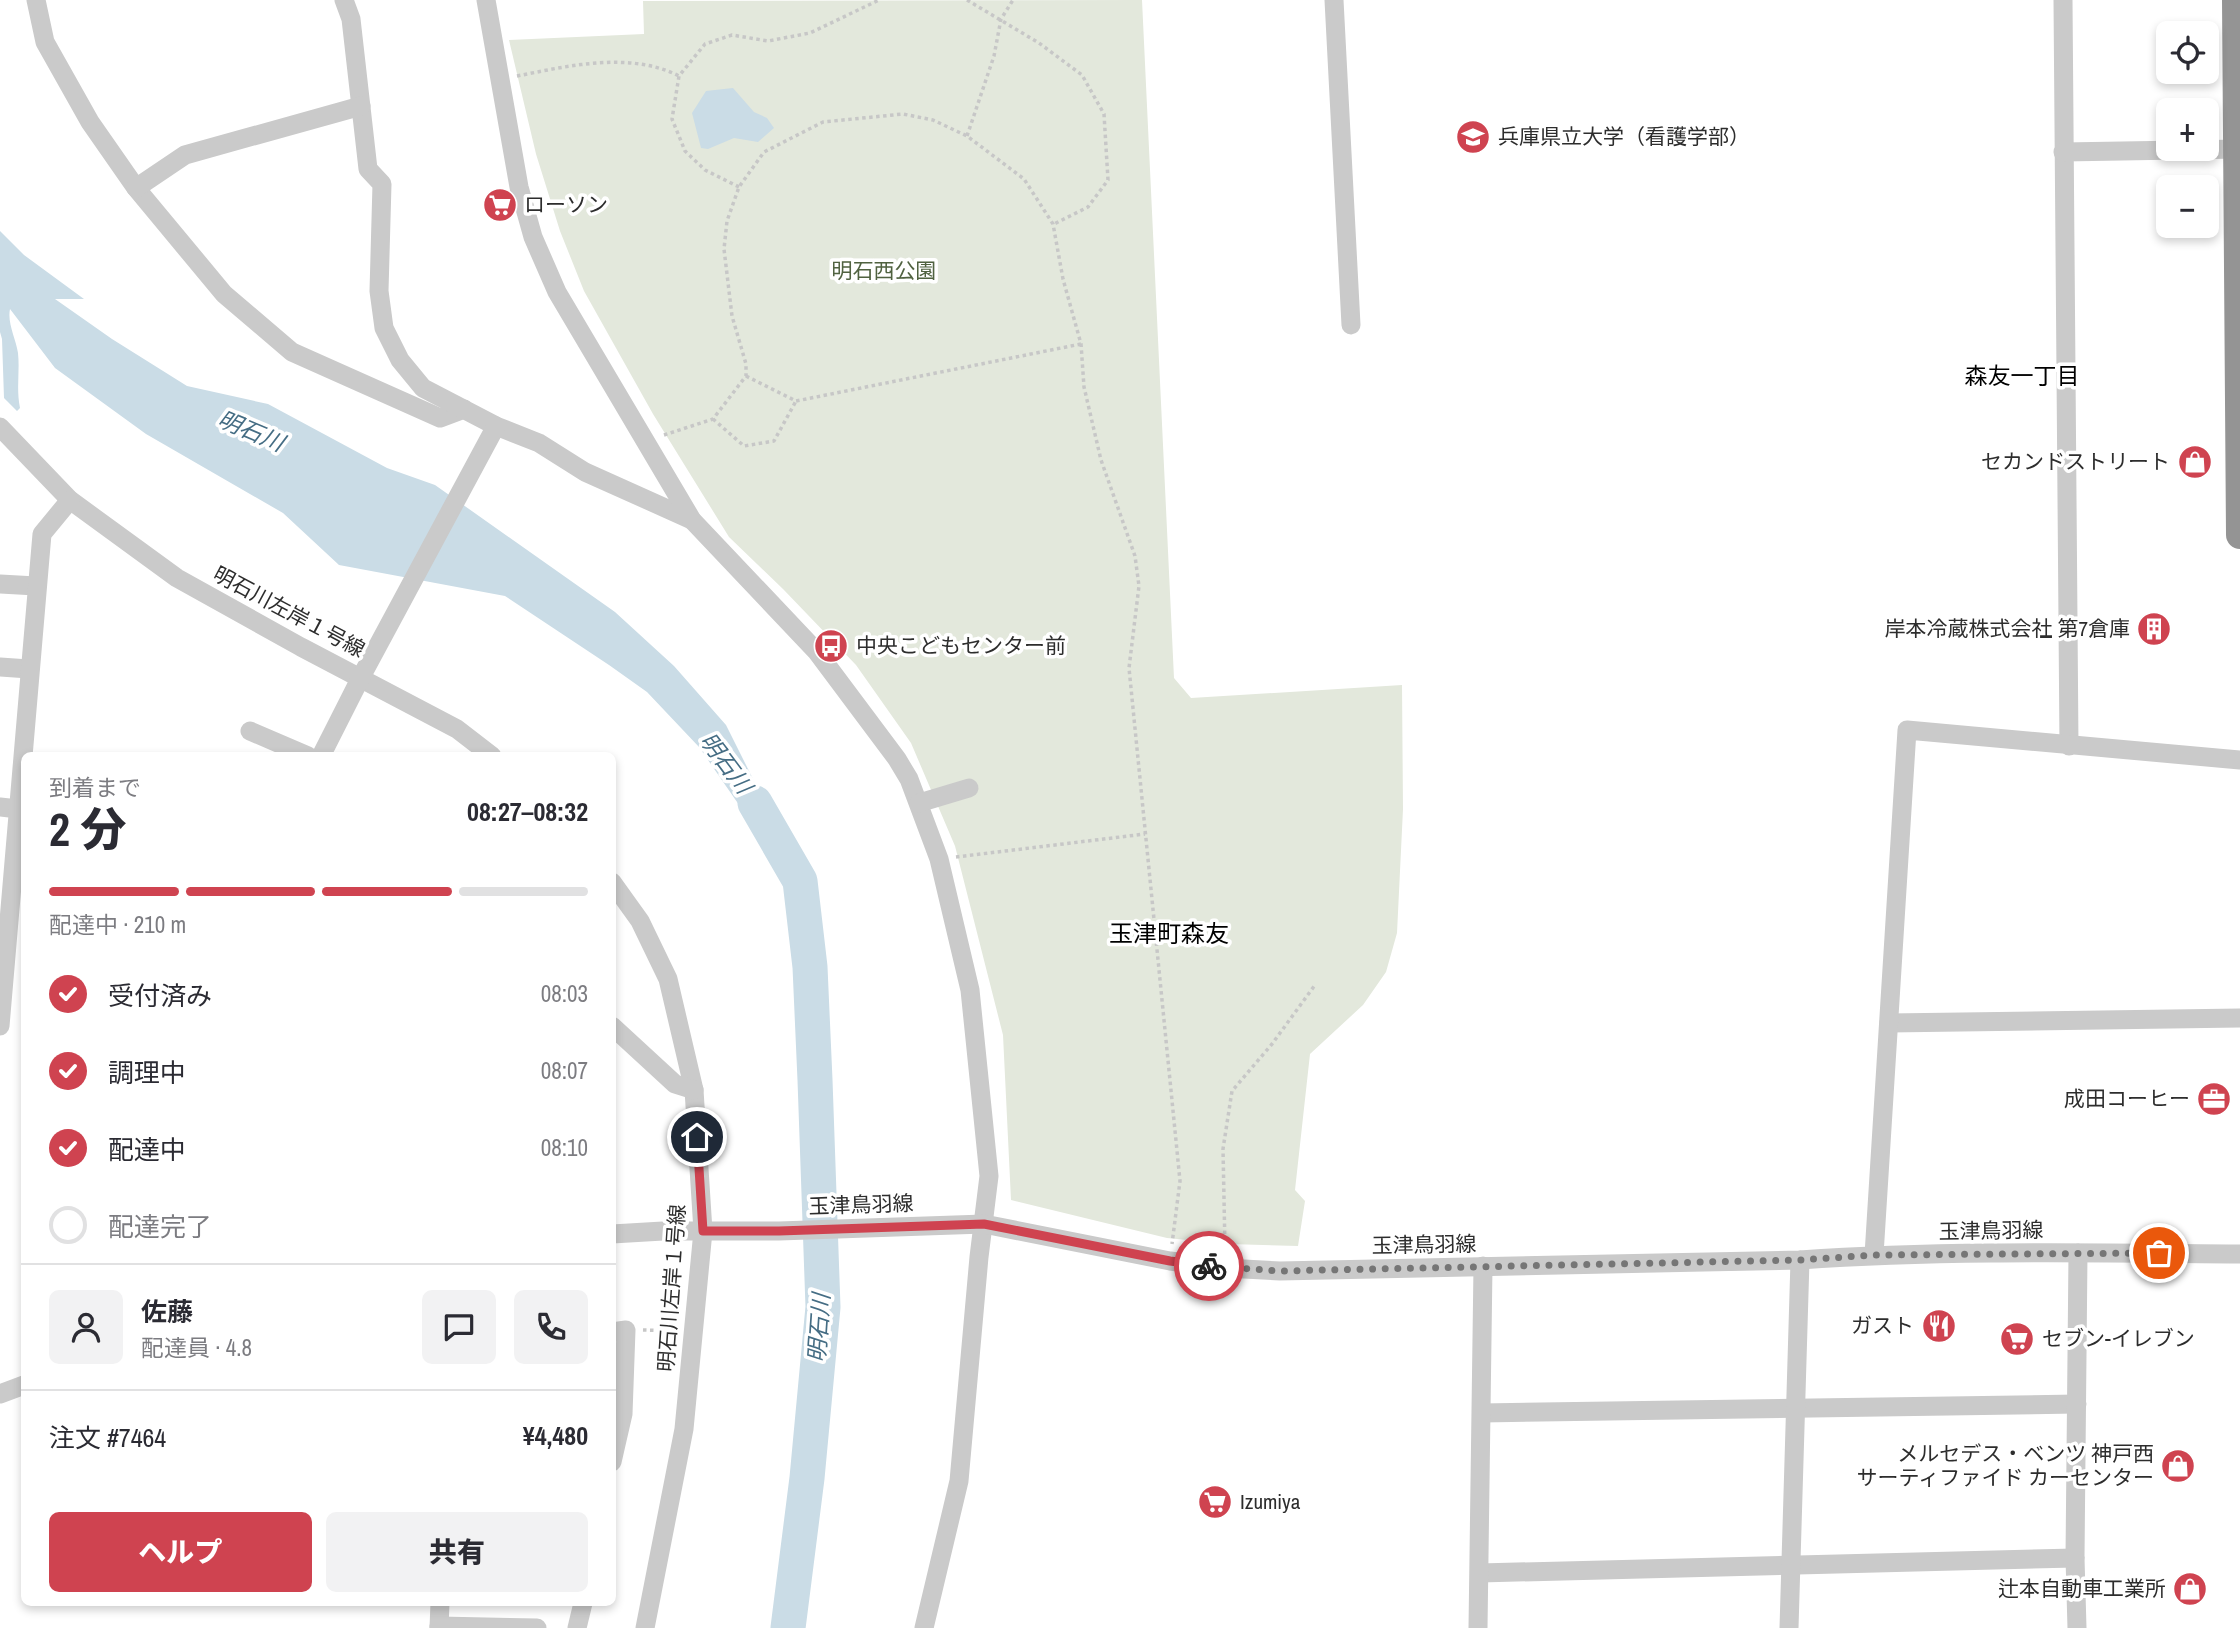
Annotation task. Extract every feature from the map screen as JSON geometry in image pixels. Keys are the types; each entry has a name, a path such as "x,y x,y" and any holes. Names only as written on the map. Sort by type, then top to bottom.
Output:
{"highway":[{"path":"2236,0 2240,535"}],"street":[{"path":"36,0 45,42 90,122 136,188 224,294 292,352 440,418 464,409"},
{"path":"344,0 351,19 368,169 382,184 379,291 384,328 400,360 423,388 496,426 539,443 585,471 692,520"},
{"path":"486,0 519,187 533,237 557,292 692,520 817,652 897,759 909,779 939,859 970,990 989,1176 959,1481 924,1628"},
{"path":"1334,0 1352,325"},
{"path":"2063,0 2069,746"},
{"path":"136,188 185,155 361,106"},
{"path":"2063,152 2238,149"},
{"path":"323,752 360,677 496,426"},
{"name":"明石川左岸１号線","path":"0,427 70,500 177,578 457,729 487,752"},
{"path":"0,1026 9,808 29,669 41,534 70,500"},
{"path":"0,584 36,586"},
{"path":"0,667 29,669"},
{"path":"1874,1255 1907,730 2240,761"},
{"path":"250,731 299,752"},
{"path":"919,803 969,788"},
{"name":"明石川左岸１号線","path":"616,888 640,921 668,979 694,1090 703,1231 684,1429 655,1588 645,1628"},
{"path":"1889,1023 2240,1018"},
{"path":"616,1030 675,1084 694,1090"},
{"name":"玉津鳥羽線","path":"616,1234 984,1224 1170,1261 1280,1271 1800,1260 1874,1255 2078,1252 2240,1254"},
{"path":"2077,1628 2075,1558 2078,1252"},
{"path":"1790,1628 1800,1260"},
{"path":"1478,1628 1483,1266"},
{"path":"616,1444 623,1413 619,1331"},
{"path":"0,1394 21,1386"},
{"path":"1482,1413 2077,1404"},
{"path":"1480,1573 2075,1558"},
{"path":"440,1606 439,1627 537,1628"},
{"path":"577,1628 582,1606"}],"path":[{"path":"738,187 705,170 685,150 672,120 679,76 705,44 732,35 768,41 810,33 879,0"},
{"path":"967,0 1039,43 1082,75 1104,114 1108,180 1088,207 1053,224"},
{"path":"967,136 994,56 1001,19 1013,0"},
{"path":"500,80 554,69 627,62 661,67 679,76"},
{"path":"645,441 713,419 747,376 732,316 724,248 727,221 738,187 764,152 823,122 903,114 933,120 967,136 1024,179 1053,224 1063,279 1082,344 1084,387 1101,460 1135,556 1139,586 1129,668 1180,1181 1170,1261"},
{"path":"747,376 796,401 1082,344"},
{"path":"713,419 744,446 774,441 796,401"},
{"path":"939,859 1145,834"},
{"path":"1225,1268 1223,1149 1232,1091 1272,1044 1315,985"},
{"path":"619,1331 693,1332"}],"green space":[{"name":"明石西公園","path":"1142,0 1174,678 1191,698 1402,685 1403,809 1397,933 1386,972 1363,1005 1310,1054 1295,1190 1305,1201 1298,1246 1228,1244 1167,1238 1011,1200 1003,1035 955,846 911,743 856,665 729,537 653,414 584,291 560,231 536,154 509,40 644,34 643,1"}],"water":[{"path":"733,88 754,112 767,118 774,128 758,142 734,138 708,149 701,148 692,113 706,91"},
{"path":"0,231 24,255 84,299 55,299 187,386 268,404 387,468 435,485 615,612 674,666 726,725 792,857 746,815 699,747 647,692 609,665 505,596 339,565 283,513 146,434 55,368 10,309 18,360 20,408 17,411 4,398 0,332"}],"waterway":[{"name":"明石川","path":"755,803 800,881 810,967 815,1080 823,1307 807,1478 788,1628"}],"way so far":[{"path":"1209,1266 1280,1271 1800,1260 1874,1255 2159,1253"}],"place":[{"name":"兵庫県立大学（看護学部）","path":"1473,137"},
{"name":"ローソン","path":"500,205"},
{"name":"セカンドストリート","path":"2195,462"},
{"name":"岸本冷蔵株式会社 第7倉庫","path":"2154,629"},
{"name":"中央こどもセンター前","path":"831,646"},
{"name":"成田コーヒー","path":"2214,1099"},
{"name":"ガスト","path":"1939,1326"},
{"name":"セブン-イレブン","path":"2017,1339"},
{"name":"メルセデス・ベンツ 神戸西 サーティファイド カーセンター","path":"2178,1466"},
{"name":"Izumiya","path":"1215,1502"},
{"name":"辻本自動車工業所","path":"2190,1589"}],"district":[{"name":"森友一丁目","path":"2022,376"},
{"name":"玉津町森友","path":"1169,934"}],"route":[{"path":"697,1137 703,1231 984,1224 1170,1261 1209,1266"}]}
